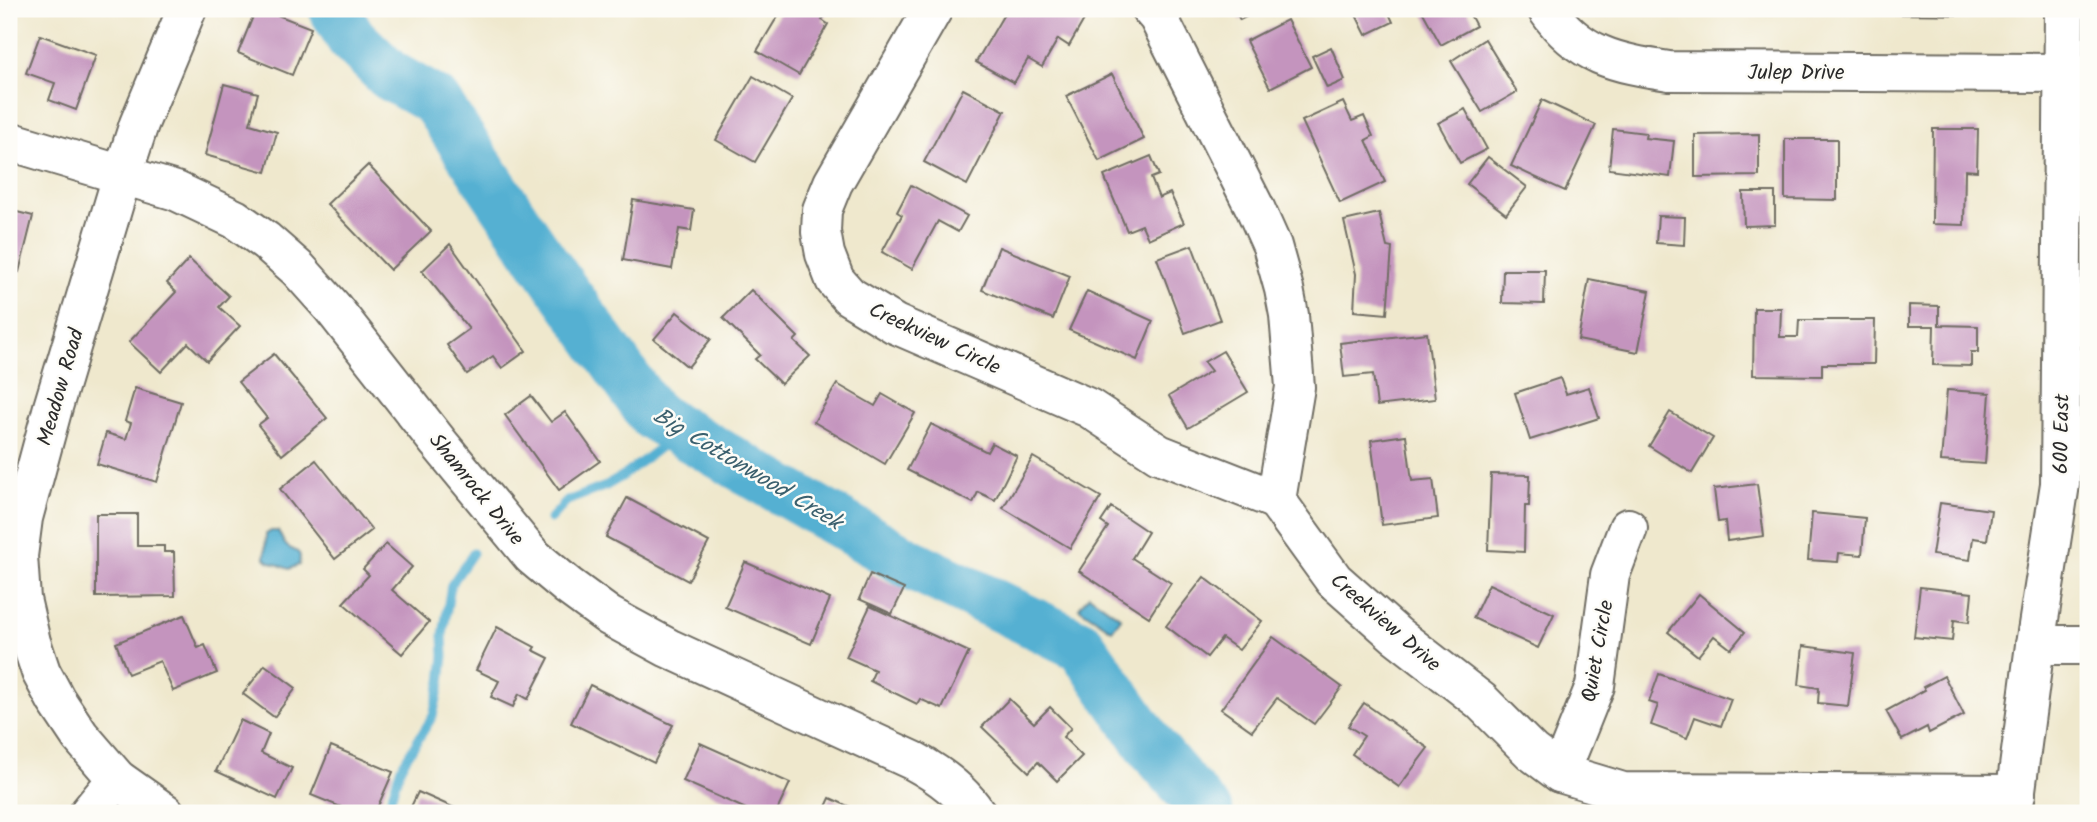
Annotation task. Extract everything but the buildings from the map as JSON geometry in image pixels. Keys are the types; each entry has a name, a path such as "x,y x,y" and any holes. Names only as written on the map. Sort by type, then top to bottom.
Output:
{"street":[{"name":"Meadow Road","path":"165,813 117,779 80,736 56,700 41,672 21,599 18,556 23,518 53,407 122,173 139,124 187,9"},
{"name":"Creekview Circle","path":"933,9 833,183 822,211 821,232 825,254 835,280 849,296 895,324 1089,408 1159,454 1276,500"},
{"path":"1151,9 1177,53 1255,208 1272,246 1284,289 1295,387 1276,500"},
{"name":"Julep Drive","path":"1547,9 1559,26 1596,55 1669,71 2065,73"},
{"name":"600 East","path":"2015,804 2035,645 2060,484 2075,340 2064,9"},
{"name":"Shamrock Drive","path":"9,141 176,191 223,212 266,241 298,269 332,307 438,443 532,556 568,586 609,616 668,648 914,761 941,776 971,804 976,813"},
{"name":"Creekview Drive","path":"1276,500 1334,580 1396,635 1481,701 1532,752 1560,772 1623,792 2015,804"},
{"name":"Quiet Circle","path":"1560,772 1595,686 1610,575 1628,528"},
{"path":"2035,645 2088,645"},
{"path":"89,813 117,779"}],"water":[{"path":"278,531 286,546 298,552 299,565 289,569 265,558 266,534"},
{"path":"1089,595 1121,618 1112,630 1079,608"}],"waterway":[{"name":"Big Cottonwood Creek","path":"334,9 351,38 389,75 435,101 533,247 652,415 907,562 1081,646 1152,748 1208,813"},
{"path":"550,519 567,501 606,486 623,476 663,445 676,430"},
{"path":"386,813 401,767 433,716 441,682 443,635 451,585 473,553"}]}
